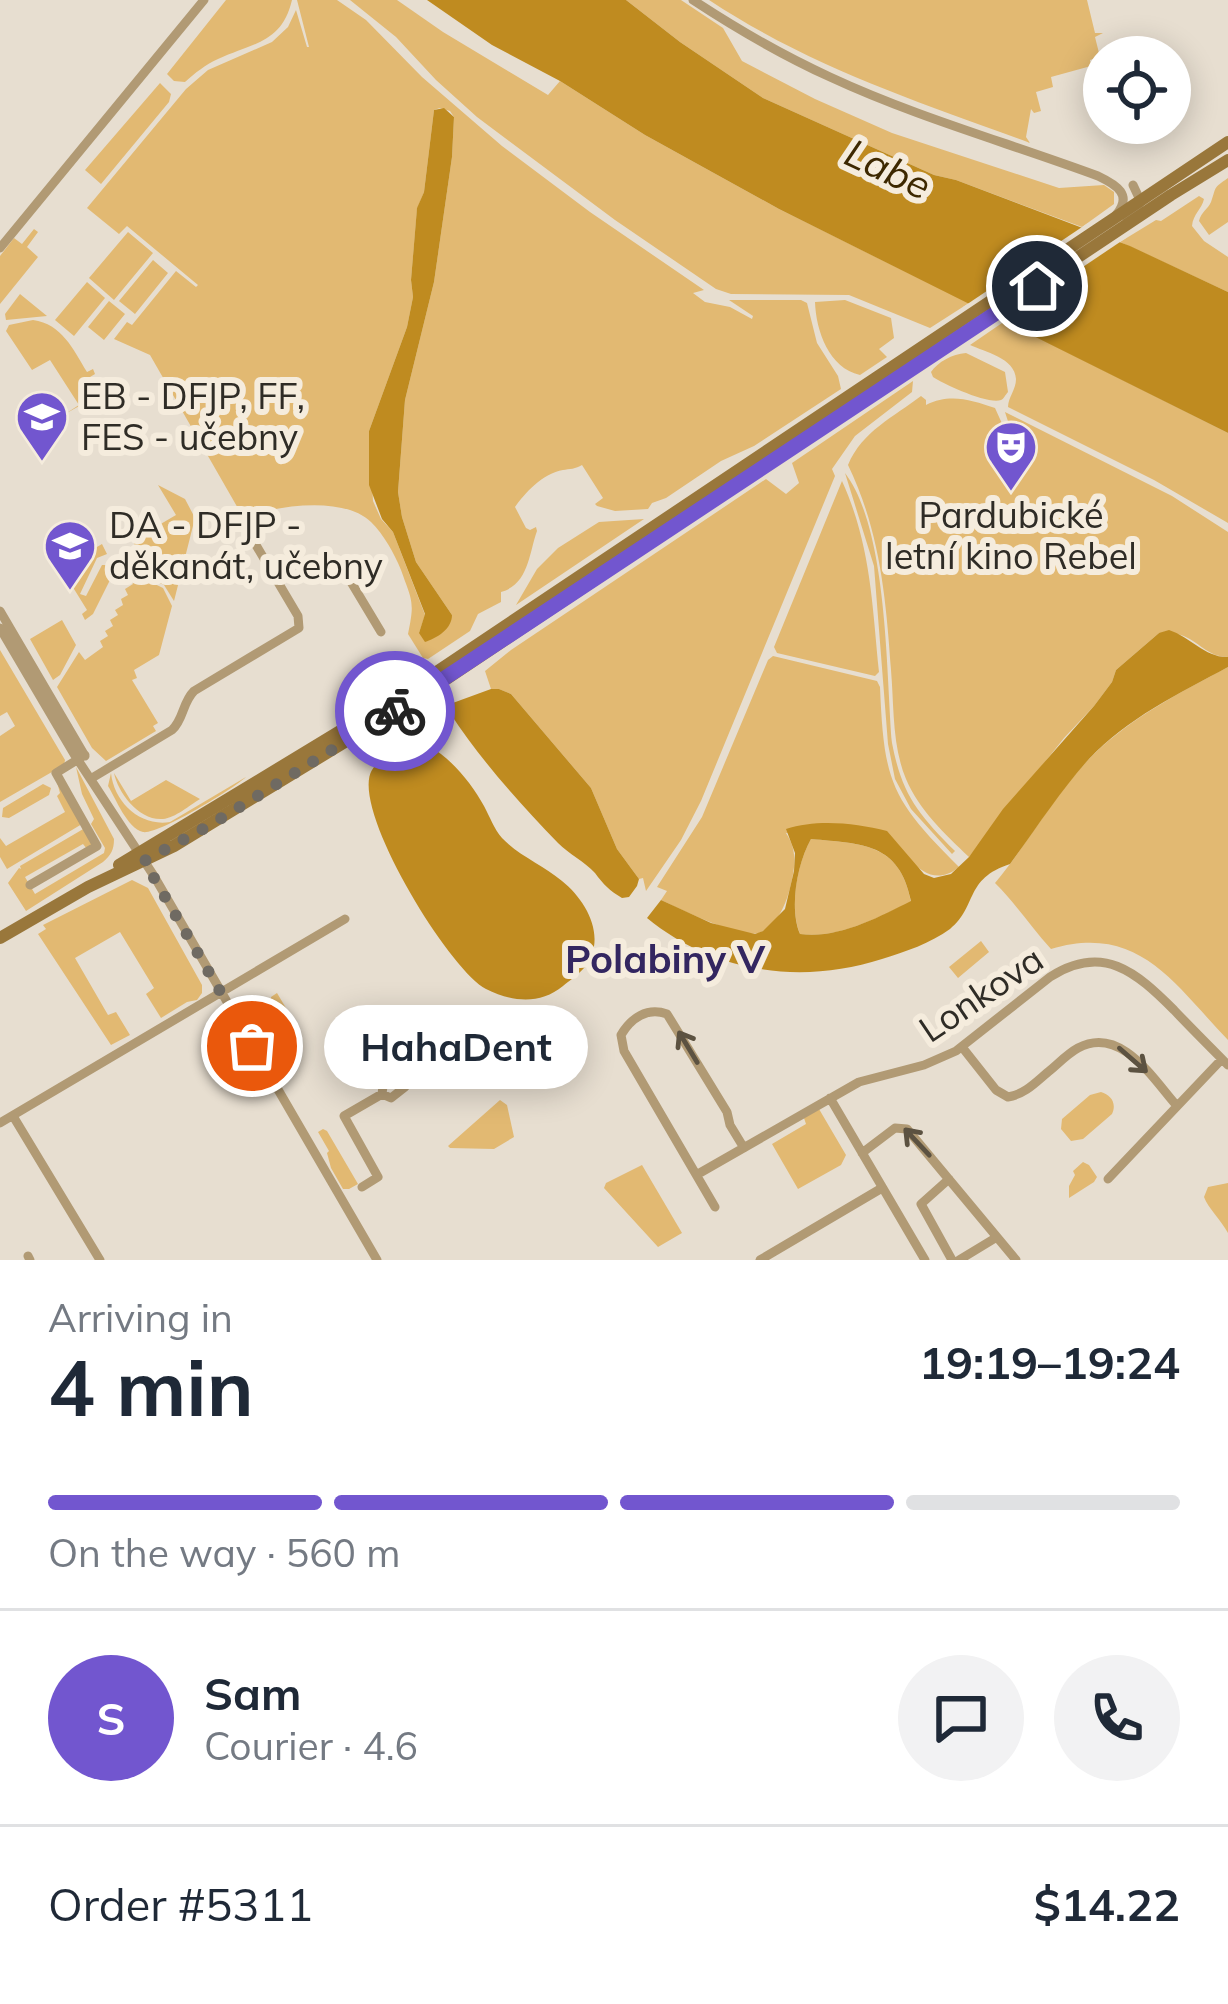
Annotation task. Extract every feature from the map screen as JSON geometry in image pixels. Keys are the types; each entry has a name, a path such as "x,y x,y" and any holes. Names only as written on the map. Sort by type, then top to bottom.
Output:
{"main road":[{"path":"141,857 212,824 427,692 1108,238 1141,200 1228,142"},
{"path":"0,938 141,857 410,689 916,350 1228,160"}],"street":[{"path":"0,248 204,0"},
{"path":"693,0 832,78 914,111 1098,176 1145,189 1164,184"},
{"path":"1098,176 1118,186 1124,196 1122,221"},
{"path":"1133,184 1141,200"},
{"path":"92,778 172,730 196,690 299,628 298,616 253,540"},
{"path":"270,568 288,561 342,567 380,632"},
{"path":"0,611 92,778 377,1260"},
{"path":"0,628 81,758"},
{"path":"30,885 98,846 56,773 81,758"},
{"path":"0,1123 345,919"},
{"name":"Lonkova","path":"698,1174 867,1078 936,1061 962,1047 1075,964 1118,966 1140,977 1225,1062"},
{"path":"716,1207 622,1045 623,1031 639,1016 656,1011 667,1014 744,1148"},
{"path":"962,1047 996,1090 1009,1096 1025,1091 1078,1048 1102,1042 1117,1046 1177,1106"},
{"path":"1108,1179 1225,1062"},
{"path":"362,1187 378,1177 344,1116 382,1094"},
{"path":"830,1099 925,1260"},
{"path":"13,1116 100,1260"},
{"path":"862,1153 901,1126 910,1132 1016,1260"},
{"path":"949,1179 921,1204 955,1260 997,1237"},
{"path":"760,1260 882,1188"}],"shaded area":[{"path":"226,0 292,0 281,25 264,40 213,61 185,82 174,81 167,74"},
{"path":"297,0 337,0 366,20 422,77 502,146 704,290 693,293 705,302 730,307 752,319 729,300 807,303 817,343 841,389 648,509 615,511 597,506 603,498 582,465 541,480 515,507 526,528 537,531 523,575 501,592 501,602 478,614 470,631 423,658 408,634 411,601 401,570 371,522 344,508 327,506 273,509 243,517 150,355 114,339 127,322 132,325 176,271 198,285 127,226 119,234 87,208 186,89 208,70 272,42 288,27 296,10 309,47","holes":["434,110 450,111 454,117 452,157 434,282 405,400 398,492 416,562 452,615 419,633 425,615 393,532 373,501 369,431 407,327 417,209 424,192"]},
{"path":"350,0 397,0 548,95 560,81 645,135 779,209 969,303 930,328 849,295 731,294 716,289 477,117 396,37"},
{"path":"626,0 681,0 723,28 742,61 815,99 892,133 1059,188 1104,185 1114,192 1114,204 1082,227 934,175 763,98"},
{"path":"709,0 1087,0 1095,33 1103,33 1083,36 1083,68 1051,77 1053,87 1036,92 1041,111 1031,109 1026,137 1030,143 826,64"},
{"path":"160,83 171,94 169,102 101,184 85,170"},
{"path":"1228,178 1228,222 1209,235 1200,218 1216,188"},
{"path":"1199,196 1204,199 1192,226 1228,257 1228,292 1120,242"},
{"path":"34,229 38,232 27,247 38,257 0,304 0,256 14,238 22,244"},
{"path":"128,232 153,253 114,300 89,278"},
{"path":"153,260 168,273 135,314 119,301"},
{"path":"87,282 105,298 74,336 55,320"},
{"path":"20,294 47,316 6,320 5,314"},
{"path":"845,300 891,318 894,338 879,349 887,357 860,375 832,356 818,325 815,302"},
{"path":"109,301 125,314 104,340 88,327"},
{"path":"33,320 59,332 87,372 93,369 95,374 90,377 97,389 106,391 65,414 79,405 50,360 32,370 6,331 9,325"},
{"path":"1005,321 1228,433 1228,523 1008,407 1016,383 1014,372 998,357 970,345"},
{"path":"966,353 1005,372 1008,392 1002,399 977,397 933,377 931,372 941,362"},
{"path":"913,381 912,392 855,436 832,469 835,476 701,801 646,891 643,878 639,879 617,849 591,788 511,694 491,689 485,671 766,479 786,494 799,483 792,463"},
{"path":"921,396 926,405 952,399 995,408 1009,439 1013,437 1005,412 1172,496 1228,532 1228,657 1181,635 1159,633 1116,670 1094,706 969,857 925,811 901,766 880,565 868,515 848,465 870,434"},
{"path":"845,473 870,529 877,564 896,761 913,803 955,851 952,854 911,809 895,779 874,566"},
{"path":"842,481 869,575 879,672 875,676 777,653 774,647"},
{"path":"158,485 185,499 195,518 174,601 164,585 124,565 140,554 135,539 176,515"},
{"path":"644,519 516,605 537,569 558,548 599,522"},
{"path":"102,544 107,554 97,558 80,594 86,596 102,565 108,565 112,576 93,614 85,620 82,614 87,610 61,568"},
{"path":"128,571 163,588 172,606 159,655 134,670 137,678 132,680 158,723 153,726 156,731 106,761 92,748 57,687 79,652 85,660 103,647 100,641 113,626 110,620 128,595 125,589 133,584"},
{"path":"62,620 76,645 53,680 30,639"},
{"path":"0,650 65,760 64,765 0,802 0,736 15,726 7,712 0,716"},
{"path":"773,656 877,681 884,746 895,788 919,824 959,867 937,876 927,873 886,831 786,833 794,853 792,881 780,914 765,930 739,932 661,900 667,891 657,887 702,817"},
{"path":"1228,667 1228,1040 1171,980 1131,952 1108,944 1082,943 1051,949 995,883 1066,785 1108,741 1140,717"},
{"path":"76,767 114,839 113,849 103,862 26,911 8,883 20,866 85,828 95,845 87,849 83,844 25,877 35,894 104,853"},
{"path":"111,773 123,803 159,823 170,822 246,777 179,819 143,832 118,805 108,786"},
{"path":"114,773 131,801 166,780 200,799 172,816 154,818 131,804"},
{"path":"57,782 82,824 7,869 0,857 0,838 6,846 65,812 57,796"},
{"path":"43,784 51,788 49,795 9,818 2,817 3,808"},
{"path":"811,839 862,845 888,857 906,882 911,902 843,930 800,934 796,886"},
{"path":"132,880 148,888 202,985 202,993 161,1018 146,994 154,988 120,932 75,958 108,1015 116,1012 130,1035 111,1045 38,934 46,929 43,925"},
{"path":"981,941 989,952 958,978 949,967"},
{"path":"277,993 298,1028 287,1034 272,1013 271,997"},
{"path":"1101,1092 1112,1100 1112,1114 1083,1139 1071,1141 1061,1129 1062,1119 1090,1095"},
{"path":"500,1100 507,1105 514,1137 494,1149 448,1146"},
{"path":"819,1109 846,1155 841,1165 798,1189 772,1144 806,1124 804,1118"},
{"path":"323,1129 358,1184 349,1189 343,1189 331,1168 329,1151 318,1132"},
{"path":"1083,1162 1097,1177 1069,1198 1073,1171"},
{"path":"642,1165 682,1233 658,1247 604,1188"},
{"path":"1228,1183 1228,1233 1204,1197 1208,1187"}],"water":[{"name":"Labe","path":"427,0 626,0 763,98 934,175 1130,246 1228,292 1228,433 779,209 492,45"},
{"path":"444,108 454,117 452,157 434,282 405,400 398,492 416,562 452,615 447,629 425,642 419,633 425,614 369,485 369,431 407,327 417,208 424,192 434,110"},
{"path":"1169,630 1212,654 1228,657 1228,667 1154,708 1104,745 1068,784 1010,864 985,877 959,920 935,939 851,967 790,972 729,962 673,937 647,918 661,900 711,923 755,934 763,931 785,909 794,871 795,853 786,829 810,824 887,831 924,874 934,878 951,874 1094,706 1116,670 1159,633","holes":["811,839 862,845 888,857 911,901 843,930 800,934 796,886"]},
{"path":"491,689 511,694 591,788 617,849 639,879 629,897 610,890 562,847 487,764 447,707"},
{"path":"429,746 467,781 502,838 562,881 586,910 594,933 591,957 582,971 554,992 516,999 486,989 470,976 428,921 388,851 369,789 372,770 390,755"}],"pier":[{"path":"1088,223 1126,238 998,324 963,307"}],"way so far":[{"path":"252,1046 144,861 395,711"}],"place":[{"name":"EB - DFJP, FF, FES - učebny","path":"42,463"},
{"name":"Pardubické letní kino Rebel","path":"1011,493"},
{"name":"DA - DFJP - děkanát, učebny","path":"70,592"},
{"name":"HahaDent","path":"252,1046"}],"district":[{"name":"Polabiny V","path":"665,959"}],"route":[{"path":"395,711 1037,286"}]}
